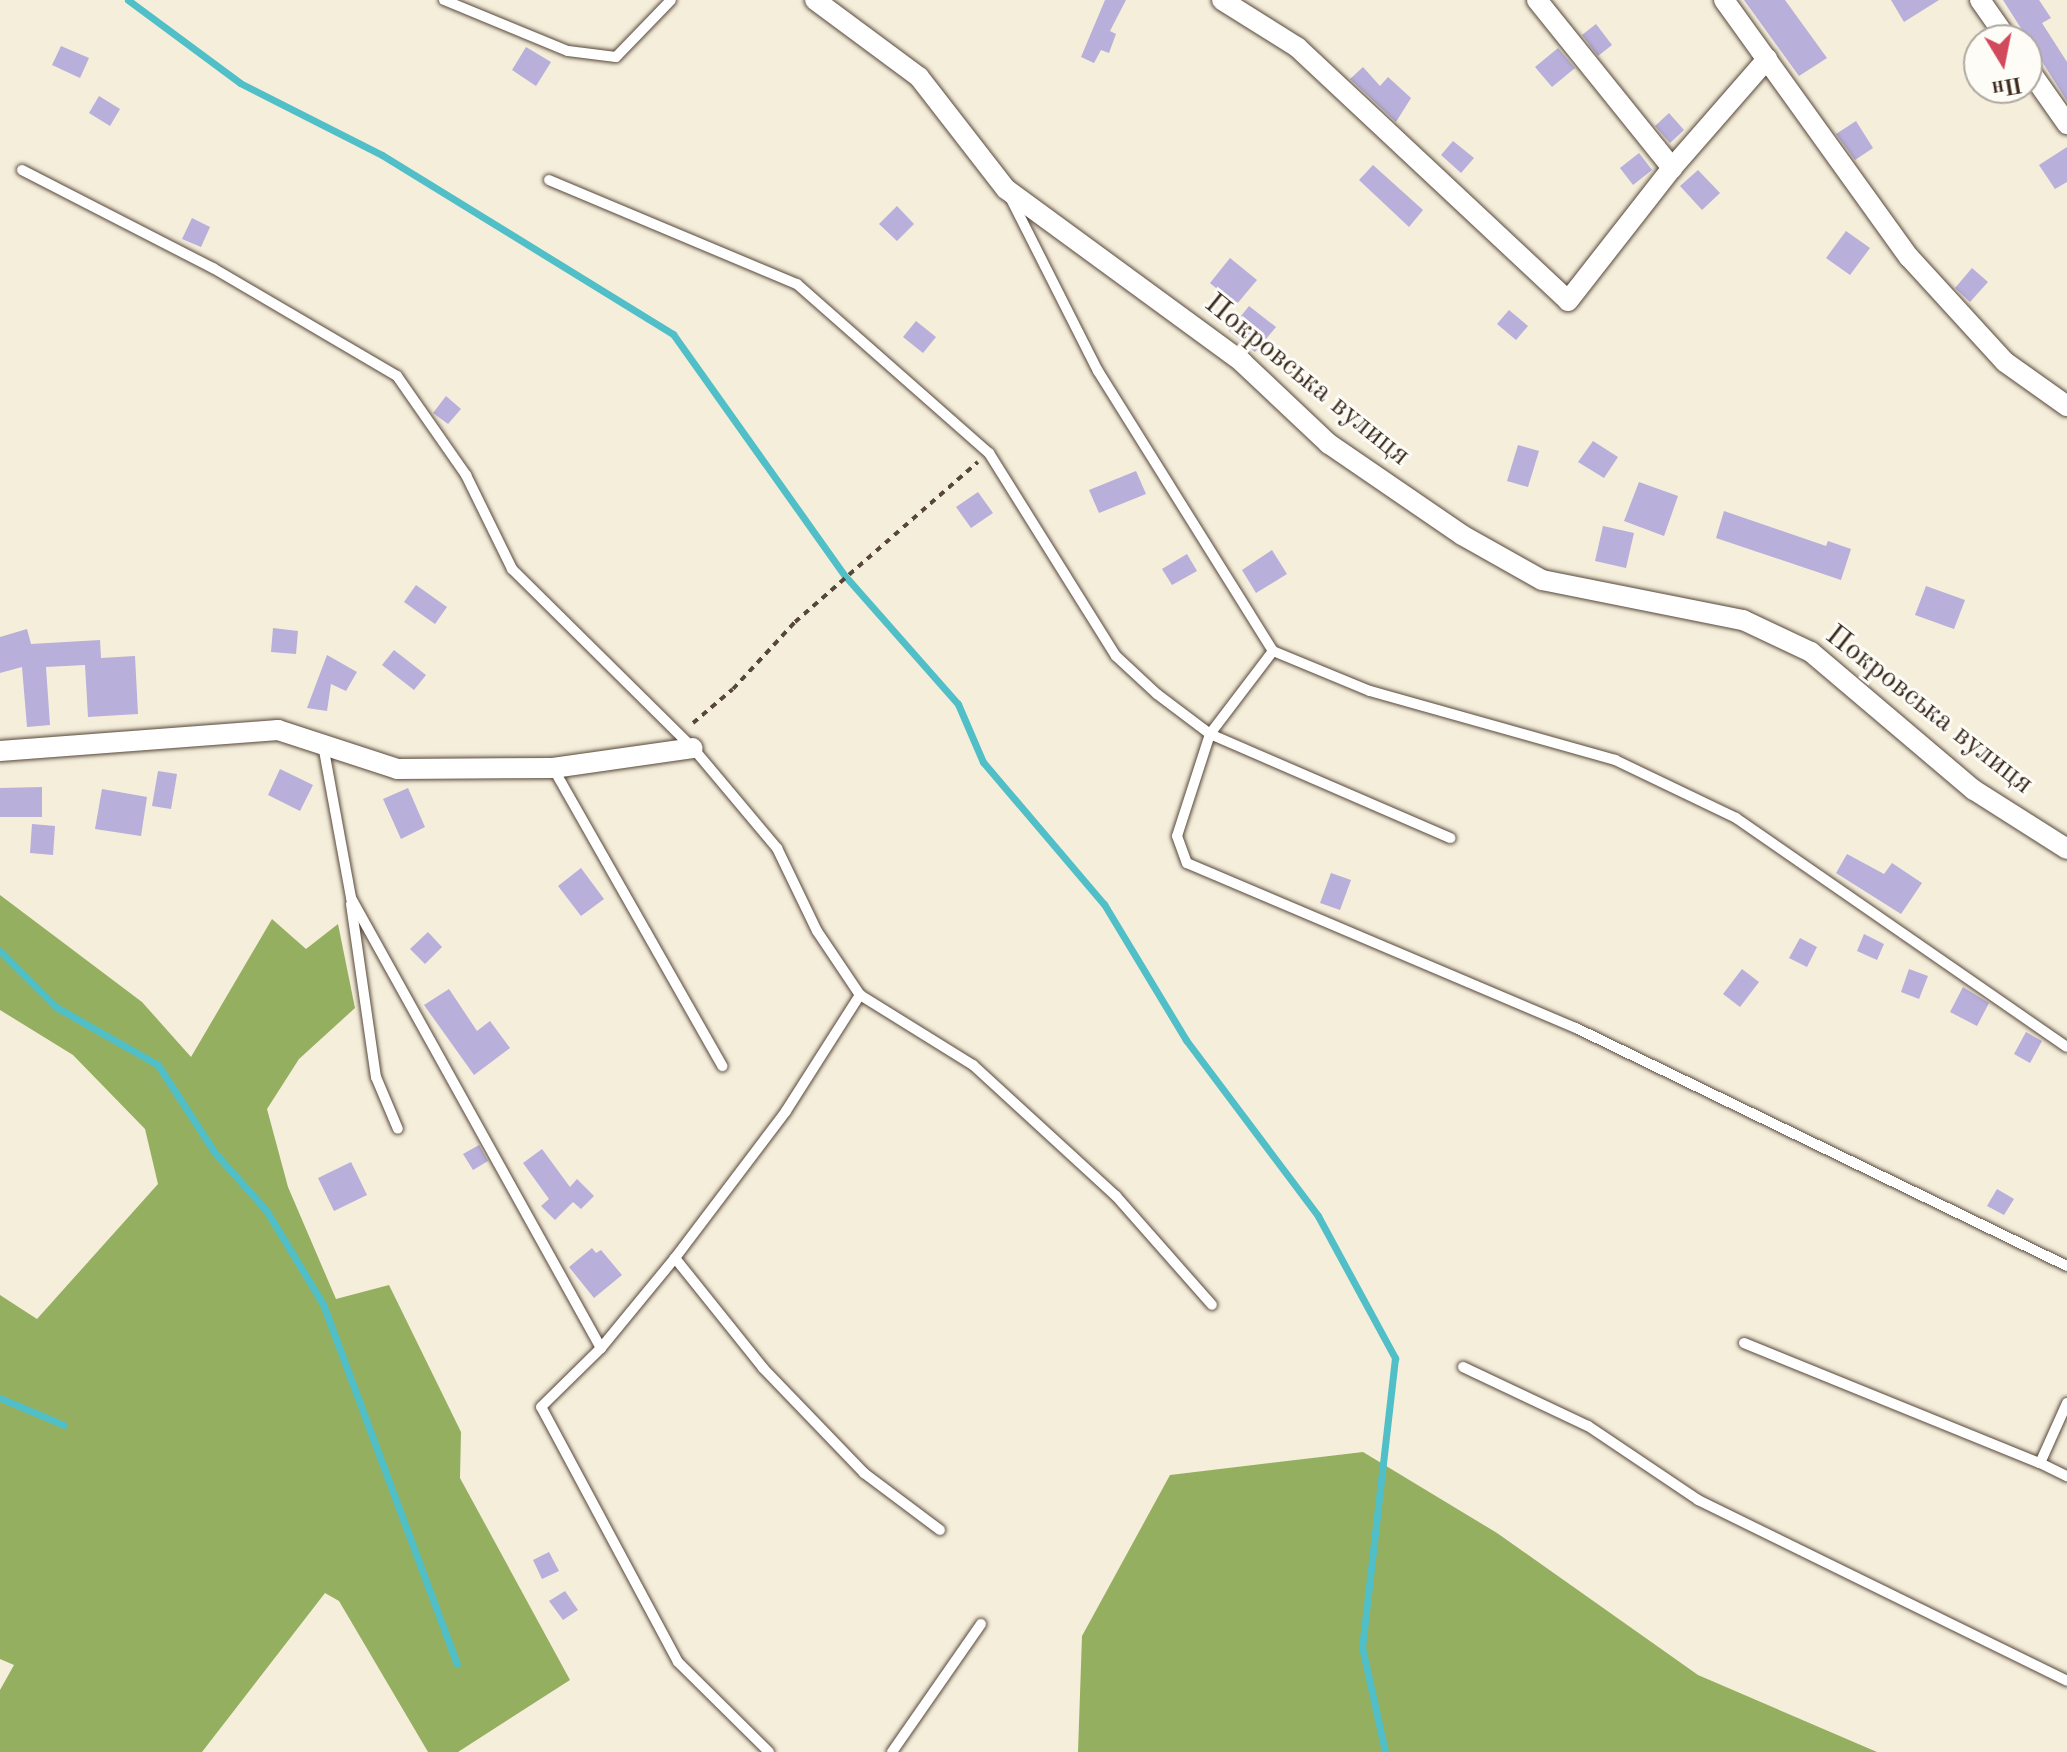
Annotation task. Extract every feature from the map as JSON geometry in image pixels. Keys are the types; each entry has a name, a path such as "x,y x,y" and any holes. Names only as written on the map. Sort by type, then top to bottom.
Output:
{"street":[{"name":"Покровська вулиця","path":"815,0 919,77 1006,189 1242,362 1329,444 1462,535 1542,580 1743,620 1811,652 1974,790 2067,849"},
{"path":"1222,0 1297,47 1568,301 1672,168 1767,59"},
{"path":"1537,0 1672,168"},
{"path":"1724,0 1909,257 2005,362 2067,406"},
{"path":"1980,0 1997,24"},
{"path":"2043,90 2067,124"},
{"path":"0,751 278,730 397,769 553,768 686,742"}],"lane":[{"path":"444,0 568,51 616,57 671,0"},
{"path":"22,170 213,268 397,376 466,475 512,569 686,742 777,848 817,931 860,995 973,1065 1116,1196 1212,1305"},
{"path":"549,180 797,284 989,453 1116,656 1210,734 1450,838"},
{"path":"1006,189 1098,371 1273,651 1370,691 1615,760 1736,818 2067,1047"},
{"path":"1273,651 1210,734 1177,836 1187,863 1576,1028 2067,1266"},
{"path":"323,745 351,898 376,1077 398,1129"},
{"path":"553,768 722,1066"},
{"path":"351,898 601,1348"},
{"path":"769,1752 678,1662 541,1407 601,1348 675,1258 786,1111 860,995"},
{"path":"675,1258 763,1368 853,1462 940,1530"},
{"path":"1744,1343 2067,1476"},
{"path":"1463,1367 1588,1426 1698,1500 2067,1681"},
{"path":"2040,1463 2067,1403"},
{"path":"892,1752 981,1624"}],"path":[{"path":"686,742 795,622 989,453"}],"green space":[{"path":"0,895 142,1002 191,1057 272,919 306,949 338,924 355,1008 299,1059 267,1109 288,1187 336,1299 389,1285 461,1432 460,1478 570,1680 458,1752 428,1752 339,1601 325,1593 202,1752 0,1752 0,1690 14,1665 0,1659 0,1295 37,1319 158,1184 145,1129 73,1055 0,1010"},
{"path":"1363,1452 1497,1533 1698,1675 1877,1752 1078,1752 1082,1636 1170,1475"}],"building":[{"path":"1105,0 1126,0 1110,31 1116,34 1109,53 1101,50 1094,63 1081,57"},
{"path":"1744,0 1785,0 1827,58 1799,76"},
{"path":"1891,0 1939,0 1904,22"},
{"path":"2003,0 2039,0 2051,18 2043,24 2018,24"},
{"path":"1596,24 1612,45 1598,56 1582,35"},
{"path":"2043,25 2067,62 2067,101 2043,63"},
{"path":"61,46 89,58 80,78 52,65"},
{"path":"526,47 551,62 536,86 512,70"},
{"path":"1558,48 1575,68 1552,87 1535,67"},
{"path":"1363,67 1380,86 1388,77 1411,98 1396,122 1350,79"},
{"path":"99,96 120,109 110,126 89,113"},
{"path":"1669,113 1684,130 1670,143 1655,126"},
{"path":"1856,121 1873,148 1855,160 1836,134"},
{"path":"1453,141 1474,158 1461,173 1441,155"},
{"path":"2067,147 2067,182 2055,189 2039,165"},
{"path":"1639,153 1652,170 1633,185 1620,168"},
{"path":"1373,165 1423,210 1409,227 1359,180"},
{"path":"1698,170 1720,193 1702,210 1680,186"},
{"path":"897,206 914,224 897,241 879,224"},
{"path":"192,218 210,227 201,247 182,239"},
{"path":"1846,231 1870,248 1850,275 1826,258"},
{"path":"1230,258 1257,280 1236,305 1210,283"},
{"path":"1972,268 1988,282 1970,302 1955,288"},
{"path":"1249,306 1276,327 1255,352 1229,331"},
{"path":"1509,310 1528,326 1516,340 1497,324"},
{"path":"916,321 936,337 923,353 903,337"},
{"path":"446,396 461,409 448,424 433,413"},
{"path":"1593,441 1618,457 1604,478 1578,462"},
{"path":"1518,445 1539,451 1528,487 1507,481"},
{"path":"1136,471 1146,494 1099,513 1089,490"},
{"path":"1639,482 1678,496 1664,536 1624,521"},
{"path":"978,492 993,513 971,528 956,507"},
{"path":"1724,511 1826,546 1828,541 1851,549 1841,580 1716,538"},
{"path":"1603,526 1634,533 1626,568 1595,561"},
{"path":"1272,550 1287,574 1256,593 1242,570"},
{"path":"1187,554 1197,571 1172,585 1162,569"},
{"path":"416,585 447,607 435,624 404,602"},
{"path":"1926,586 1965,600 1954,629 1915,615"},
{"path":"273,628 298,631 296,654 271,652"},
{"path":"27,629 31,644 100,640 101,658 135,656 138,714 88,717 85,665 46,667 50,725 27,727 22,667 0,673 0,637"},
{"path":"394,650 426,675 414,690 382,665"},
{"path":"327,655 357,672 346,691 331,684 327,711 307,708"},
{"path":"280,769 313,785 300,811 268,795"},
{"path":"158,771 177,774 171,809 152,806"},
{"path":"42,787 42,817 0,817 0,788"},
{"path":"408,788 425,827 401,839 383,799"},
{"path":"102,789 147,797 141,836 95,829"},
{"path":"32,824 55,826 53,855 30,853"},
{"path":"1847,854 1884,874 1892,863 1922,883 1901,914 1836,873"},
{"path":"581,868 604,899 581,916 558,886"},
{"path":"1331,873 1351,880 1340,910 1320,903"},
{"path":"428,932 442,947 425,964 410,949"},
{"path":"1864,934 1884,944 1877,960 1857,951"},
{"path":"1800,938 1817,947 1807,967 1789,958"},
{"path":"1742,969 1759,982 1740,1007 1723,994"},
{"path":"1909,969 1928,976 1919,999 1901,992"},
{"path":"1963,987 1989,1003 1977,1026 1950,1012"},
{"path":"449,989 477,1031 490,1021 510,1048 474,1075 424,1005"},
{"path":"2026,1032 2042,1041 2030,1063 2014,1054"},
{"path":"479,1145 488,1161 473,1170 463,1154"},
{"path":"542,1149 570,1187 577,1179 594,1196 581,1209 573,1202 555,1220 541,1206 549,1199 523,1163"},
{"path":"351,1162 367,1195 334,1211 318,1178"},
{"path":"1997,1189 2014,1199 2004,1215 1987,1206"},
{"path":"592,1248 596,1253 601,1250 622,1275 594,1298 569,1267"},
{"path":"549,1552 559,1571 542,1579 533,1560"},
{"path":"565,1591 578,1610 563,1620 549,1601"}],"waterway":[{"path":"128,0 240,83 382,155 673,334 846,577 958,704 983,762 1104,904 1186,1040 1318,1216 1395,1358 1362,1647 1385,1752"},
{"path":"0,951 56,1007 158,1065 215,1153 266,1210 323,1304 457,1664"},
{"path":"0,1398 64,1425"}]}
